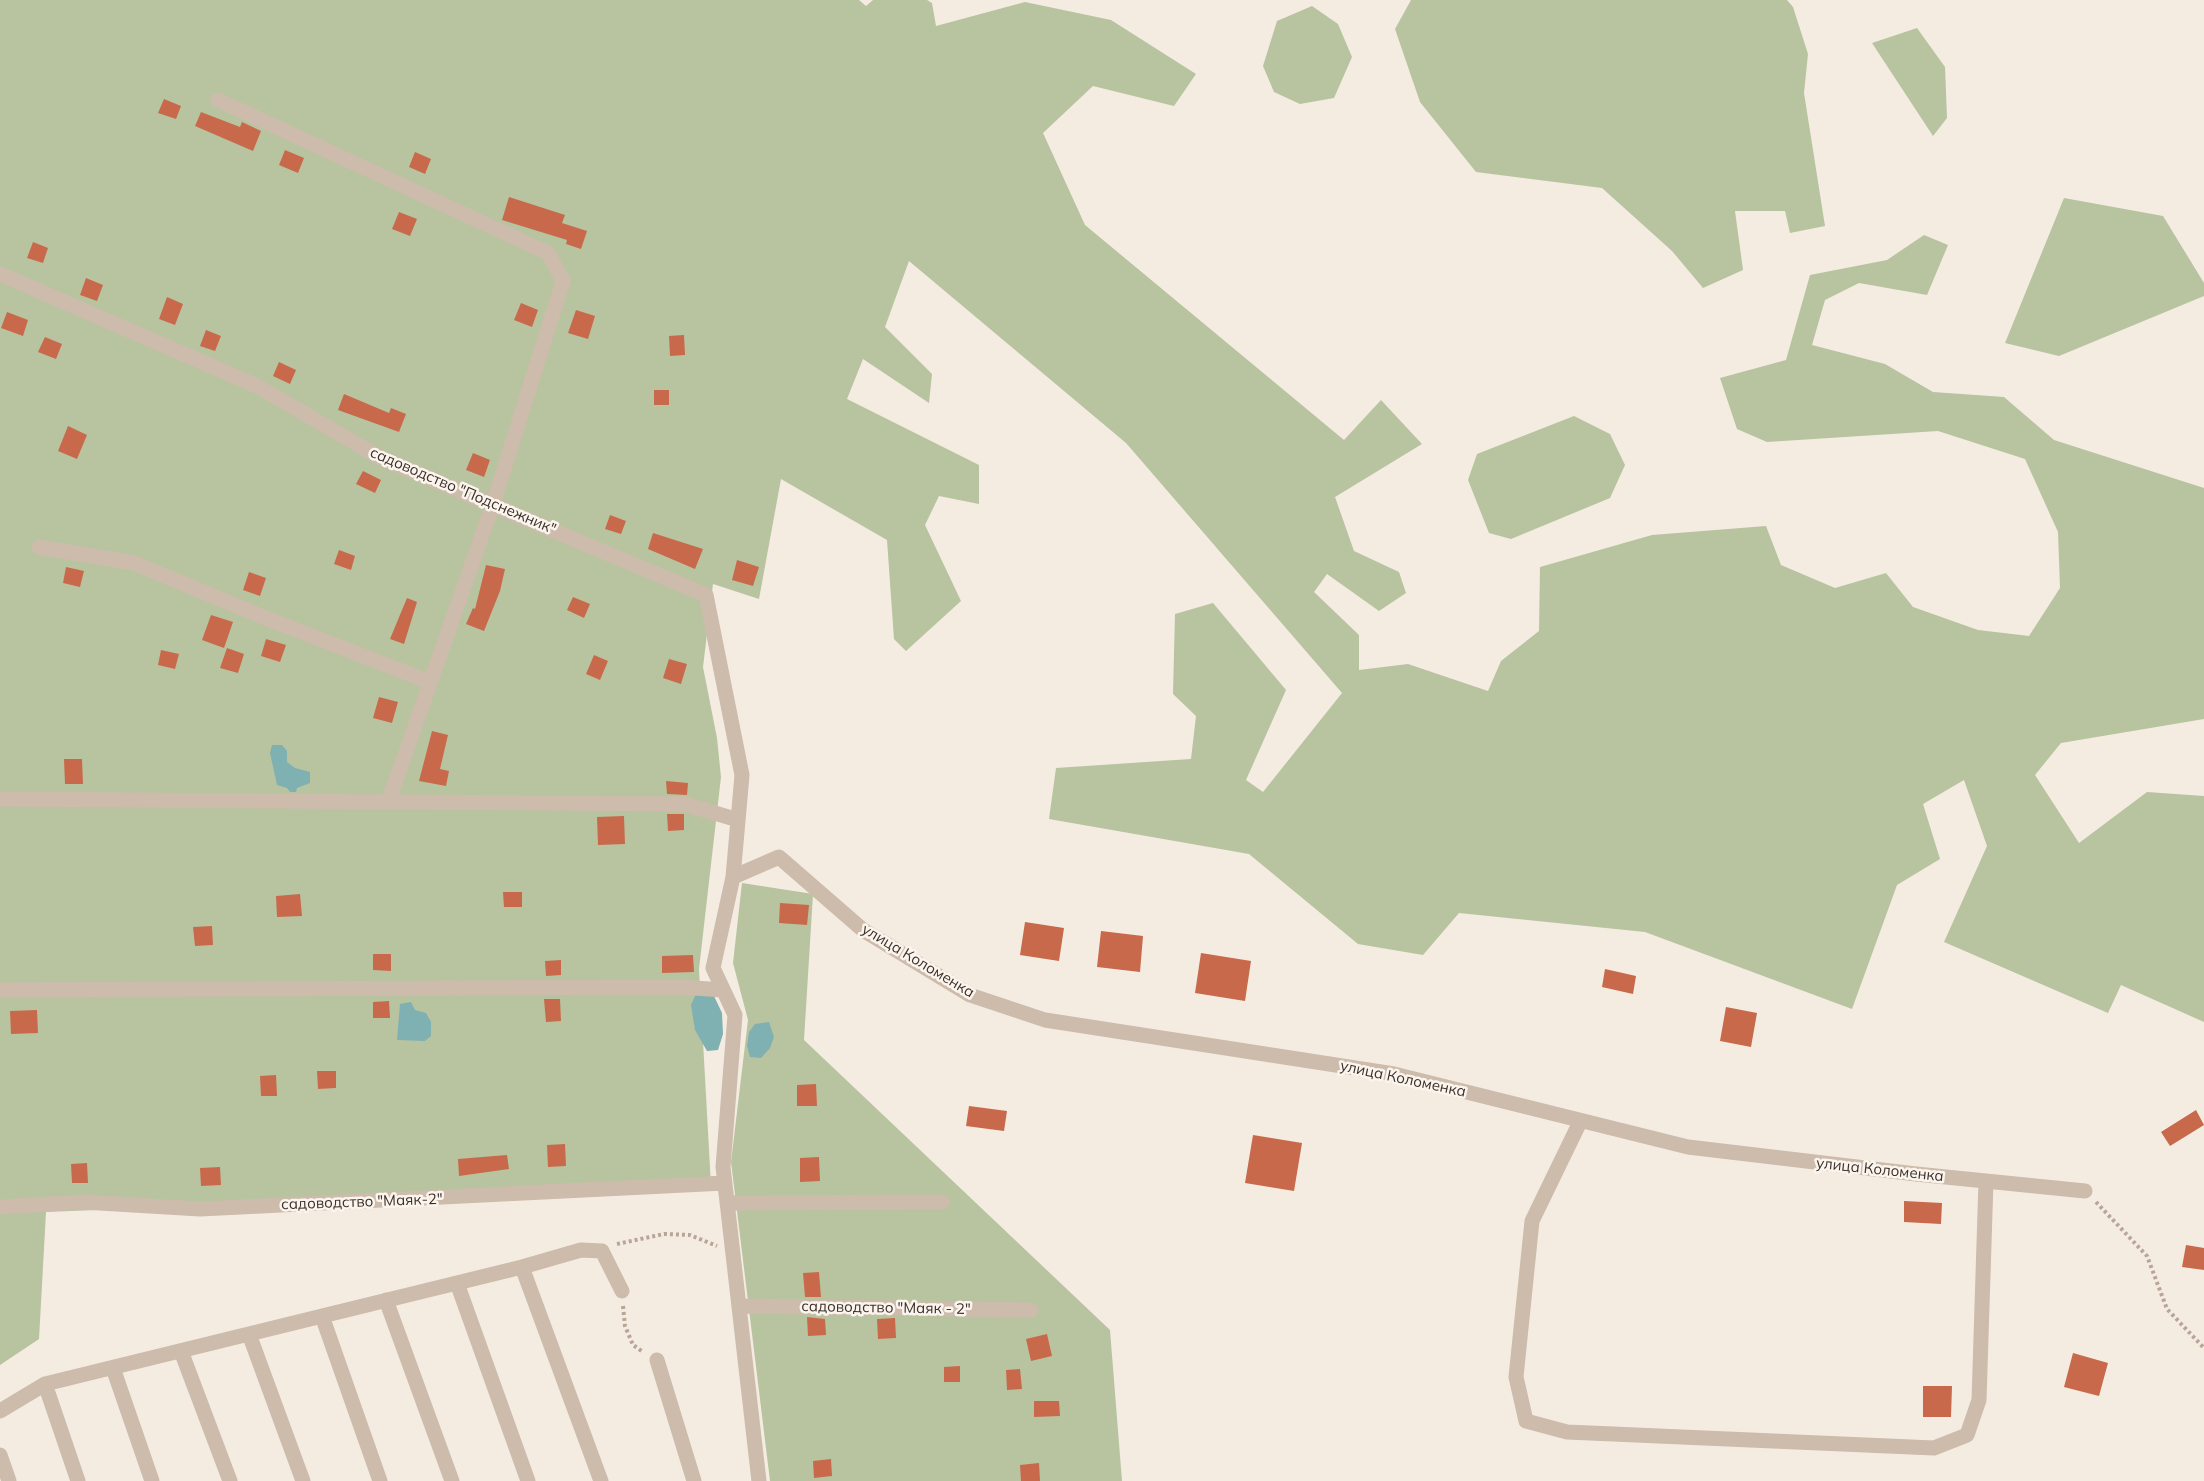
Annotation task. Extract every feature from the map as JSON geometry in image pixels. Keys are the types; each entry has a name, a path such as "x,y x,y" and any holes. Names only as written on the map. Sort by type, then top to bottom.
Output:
{"street":[{"path":"218,100 548,253 563,281 493,504 389,800"},
{"name":"садоводство \"Подснежник\"","path":"0,274 257,386 379,458 706,595 710,627 742,775 738,820"},
{"path":"39,547 134,563 263,618 430,682"},
{"path":"0,799 389,800 685,804 738,820 733,877 713,968 735,1015 723,1167 759,1481"},
{"name":"улица Коломенка","path":"733,877 779,857 863,930 970,995 1045,1020 1394,1074 1688,1147 2085,1191"},
{"path":"0,990 680,987 723,990"},
{"path":"1580,1122 1532,1221 1516,1377 1526,1421 1567,1432 1934,1448 1967,1435 1978,1400 1986,1181"},
{"name":"садоводство \"Маяк-2\"","path":"0,1207 83,1202 200,1209 725,1183"},
{"path":"728,1203 942,1202"},
{"path":"0,1411 45,1384 522,1267 581,1250 602,1251 622,1291"},
{"path":"522,1267 601,1481"},
{"path":"457,1283 528,1481"},
{"path":"386,1300 452,1481"},
{"name":"садоводство \"Маяк - 2\"","path":"740,1306 1031,1310"},
{"path":"322,1316 380,1481"},
{"path":"249,1334 303,1481"},
{"path":"182,1351 230,1481"},
{"path":"657,1360 694,1481"},
{"path":"112,1368 152,1481"},
{"path":"45,1384 78,1481"},
{"path":"0,1455 9,1481"}],"path":[{"path":"2085,1191 2147,1256 2167,1309 2204,1348"},
{"path":"602,1251 621,1243 664,1234 690,1235 711,1245 733,1246"},
{"path":"622,1291 625,1326 633,1345 657,1360"}],"green space":[{"path":"0,0 859,0 866,6 873,0 927,0 932,3 936,26 1025,2 1111,20 1196,74 1174,106 1093,86 1043,133 1085,225 1344,440 1381,400 1422,444 1335,497 1354,551 1399,572 1406,593 1379,611 1327,574 1314,592 1359,635 1359,670 1408,664 1488,691 1501,661 1539,631 1540,567 1652,535 1766,526 1781,565 1835,588 1886,573 1913,607 1978,630 2029,636 2060,588 2058,532 2025,459 1938,431 1767,442 1737,429 1720,378 1786,360 1810,275 1887,260 1924,235 1948,245 1927,295 1859,283 1825,300 1812,345 1885,364 1933,392 2004,397 2054,440 2204,488 2204,719 2061,743 2035,775 2079,843 2147,792 2204,796 2204,1022 2121,985 2108,1013 1944,942 1987,846 1964,780 1923,804 1940,859 1897,885 1852,1009 1645,932 1459,913 1423,955 1358,944 1249,854 1049,819 1056,768 1191,759 1196,716 1173,694 1175,614 1213,603 1286,690 1246,780 1263,792 1342,693 1126,443 909,261 885,327 932,374 929,403 863,359 847,399 979,465 979,504 939,496 925,525 961,601 906,651 894,639 887,540 781,479 759,599 713,584 703,667 717,738 721,777 699,969 711,1186 46,1212 39,1339 0,1365"},
{"path":"1411,0 1787,0 1793,7 1808,54 1804,93 1825,226 1790,233 1785,211 1735,211 1743,270 1703,288 1672,251 1602,188 1476,172 1420,102 1395,29"},
{"path":"1312,6 1338,24 1352,57 1334,98 1300,104 1274,92 1263,66 1277,21"},
{"path":"1917,28 1945,67 1947,118 1933,136 1872,43"},
{"path":"2064,198 2163,216 2204,283 2204,296 2059,356 2005,343"},
{"path":"1574,416 1610,434 1625,465 1610,498 1511,539 1489,533 1468,480 1477,454"},
{"path":"742,883 813,894 804,1040 1110,1330 1122,1481 770,1481 731,1162 748,1020 733,963"}],"water":[{"path":"272,745 282,745 287,751 287,762 295,768 310,772 310,783 297,788 296,792 290,792 287,788 277,785 270,753"},
{"path":"696,994 714,996 722,1013 723,1034 718,1050 707,1051 695,1030 691,1005"},
{"path":"411,1002 415,1010 426,1013 431,1022 431,1036 425,1041 397,1040 400,1004"},
{"path":"769,1022 774,1037 770,1048 761,1058 750,1057 747,1046 749,1032 755,1024"}],"building":[{"path":"164,99 181,106 176,119 158,113"},
{"path":"201,112 240,127 242,122 261,131 253,151 195,126"},
{"path":"285,150 304,158 298,173 279,165"},
{"path":"415,152 431,159 425,174 409,167"},
{"path":"509,197 565,215 562,223 587,231 581,249 566,244 567,240 502,220"},
{"path":"399,212 417,219 410,236 392,229"},
{"path":"33,242 48,248 43,263 27,258"},
{"path":"86,278 103,285 97,301 80,295"},
{"path":"167,297 183,304 175,325 159,319"},
{"path":"521,303 538,310 532,327 514,320"},
{"path":"576,310 595,316 588,339 568,333"},
{"path":"7,312 28,320 23,336 1,328"},
{"path":"206,330 221,336 215,351 200,346"},
{"path":"684,335 685,355 670,356 669,336"},
{"path":"45,337 62,344 56,359 38,352"},
{"path":"279,362 296,370 290,384 273,376"},
{"path":"654,390 669,390 669,405 654,405"},
{"path":"344,394 389,413 391,408 406,414 399,432 338,410"},
{"path":"68,426 87,435 77,459 58,451"},
{"path":"473,453 490,460 484,477 466,470"},
{"path":"363,471 381,480 375,493 356,484"},
{"path":"610,515 626,521 621,534 605,529"},
{"path":"653,533 703,549 695,569 648,549"},
{"path":"339,550 355,556 351,570 334,564"},
{"path":"737,560 759,567 753,586 732,580"},
{"path":"486,565 505,569 500,591 484,631 466,624 473,608 475,609"},
{"path":"66,567 84,571 80,587 63,583"},
{"path":"249,572 266,578 260,596 243,590"},
{"path":"573,597 590,604 584,618 567,610"},
{"path":"407,598 417,602 404,644 390,639"},
{"path":"211,615 233,622 224,648 202,640"},
{"path":"266,639 286,645 280,662 261,656"},
{"path":"227,648 244,654 238,673 220,668"},
{"path":"161,650 179,654 175,669 158,665"},
{"path":"594,655 608,661 600,680 586,674"},
{"path":"669,659 687,664 681,684 663,678"},
{"path":"379,697 398,702 392,723 373,718"},
{"path":"432,731 448,735 440,769 449,771 446,786 419,781"},
{"path":"64,759 82,759 83,784 65,784"},
{"path":"666,781 688,783 687,795 667,794"},
{"path":"667,814 684,814 684,830 668,831"},
{"path":"624,816 625,844 598,845 597,817"},
{"path":"503,892 522,892 522,907 504,907"},
{"path":"300,894 302,916 277,917 276,896"},
{"path":"780,903 809,905 807,925 779,923"},
{"path":"1025,922 1064,928 1059,961 1020,955"},
{"path":"212,926 213,945 195,946 193,927"},
{"path":"1101,931 1143,936 1140,972 1097,967"},
{"path":"1201,953 1251,961 1245,1001 1195,993"},
{"path":"373,954 391,954 391,971 373,970"},
{"path":"693,955 694,972 662,973 662,956"},
{"path":"561,960 561,975 546,976 545,961"},
{"path":"1605,969 1636,976 1633,994 1602,987"},
{"path":"544,999 560,999 561,1021 546,1022"},
{"path":"389,1001 390,1018 373,1018 373,1002"},
{"path":"1726,1007 1757,1013 1751,1047 1720,1041"},
{"path":"37,1010 38,1033 11,1034 10,1011"},
{"path":"317,1071 336,1071 336,1088 318,1089"},
{"path":"276,1075 277,1096 261,1096 260,1076"},
{"path":"816,1084 817,1106 797,1106 797,1085"},
{"path":"969,1106 1007,1111 1004,1131 966,1126"},
{"path":"2196,1110 2204,1125 2170,1146 2161,1132"},
{"path":"1253,1135 1302,1143 1294,1191 1245,1183"},
{"path":"565,1144 566,1166 548,1167 547,1145"},
{"path":"507,1155 509,1169 459,1176 458,1159"},
{"path":"819,1157 820,1181 800,1182 800,1158"},
{"path":"87,1163 88,1183 72,1183 71,1164"},
{"path":"220,1167 221,1185 201,1186 200,1168"},
{"path":"1904,1201 1942,1203 1941,1224 1904,1222"},
{"path":"2186,1245 2204,1248 2204,1270 2182,1267"},
{"path":"819,1272 821,1297 805,1297 803,1273"},
{"path":"807,1317 825,1319 826,1335 808,1336"},
{"path":"895,1318 896,1338 878,1339 877,1319"},
{"path":"1047,1334 1052,1356 1031,1361 1026,1339"},
{"path":"2073,1353 2108,1363 2099,1396 2064,1387"},
{"path":"960,1366 960,1382 944,1382 944,1367"},
{"path":"1020,1369 1022,1389 1007,1390 1006,1370"},
{"path":"1923,1386 1952,1386 1951,1417 1923,1417"},
{"path":"1034,1401 1059,1401 1060,1416 1034,1417"},
{"path":"831,1459 832,1476 814,1478 813,1461"},
{"path":"1039,1463 1040,1481 1021,1481 1020,1465"}]}
